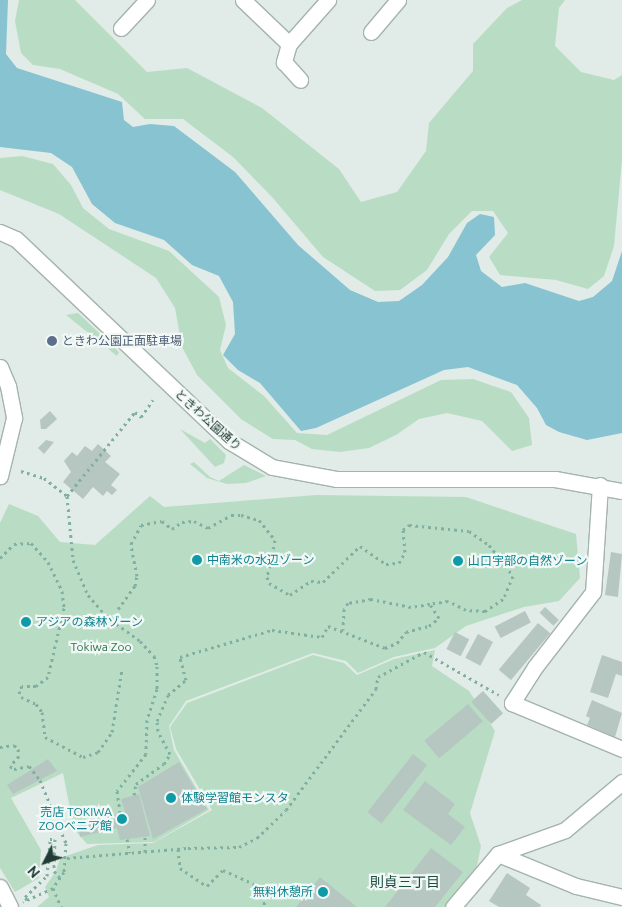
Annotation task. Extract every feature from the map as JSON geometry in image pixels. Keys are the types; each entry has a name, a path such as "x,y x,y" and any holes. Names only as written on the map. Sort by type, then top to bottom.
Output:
{"street":[{"path":"121,28 147,0"},
{"path":"243,0 289,44"},
{"path":"300,80 284,62 289,44 328,0"},
{"path":"372,32 398,0"},
{"name":"ときわ公園通り","path":"0,232 16,239 228,441 272,467 290,473 336,479 555,479 600,485 622,491"},
{"path":"0,367 8,386 14,418 0,476"},
{"path":"600,485 593,592 535,667 512,703 622,749"},
{"path":"453,907 498,854 565,830 622,782"},
{"path":"498,854 576,886 622,897"},
{"path":"0,887 20,903"}],"path":[{"path":"120,814 117,791 146,754 147,720 157,689 158,670 154,656 97,608 81,583 73,560 67,496 135,412 140,417 154,400"},
{"path":"21,472 44,478 67,496"},
{"path":"118,609 135,586 137,576 131,544 141,524 162,521 172,529 182,522 194,521 208,528 231,515 241,515 259,520 275,540 267,577 269,584 290,595 311,581 323,582 360,546 386,564 399,563 405,552 403,530 409,525 469,531 489,545 513,576 503,599 485,611 466,610 448,601 411,607 371,600 348,604 344,609 343,630"},
{"path":"0,558 14,544 31,544 48,562 62,591 64,608 48,677 36,686 22,686 19,691 21,696 36,704 42,712 45,737 83,757 98,752 112,732 122,669"},
{"path":"134,795 136,784 164,764 170,754 158,731 157,721 168,695 186,680 180,657 272,630 322,637 328,626 343,630 377,646 393,646 406,632 435,623 438,615 430,604"},
{"path":"67,858 178,849 239,847 257,838 286,810 376,689 378,676 424,652 512,703"},
{"path":"0,747 14,745 20,752 10,766 14,769 29,766 40,780 66,843 67,858 60,878 53,888 20,903"},
{"path":"145,837 146,852"},
{"path":"20,903 47,876 50,839 55,839 54,871 60,878"},
{"path":"127,839 130,853"},
{"path":"178,849 180,868 207,886 223,870 264,889 264,907"},
{"path":"53,888 62,907"}],"green space":[{"path":"19,0 75,0 147,72 187,68 262,108 339,169 361,202 397,192 426,151 429,123 473,71 473,44 507,8 522,0 565,0 559,8 555,46 581,72 614,80 622,75 622,160 614,246 604,276 588,289 556,280 500,275 489,257 508,233 493,211 472,211 449,234 427,270 400,290 375,291 323,257 272,197 233,157 183,119 145,119 118,94 60,69 33,65 21,53 15,21"},
{"path":"22,156 53,164 71,185 83,208 109,229 169,251 219,297 226,325 220,350 228,368 264,396 297,433 327,435 441,380 473,379 511,392 529,418 532,445 512,451 482,421 447,413 419,419 396,435 369,448 340,452 312,449 295,440 273,439 241,419 197,375 182,347 175,308 156,278 59,214 0,190 0,158"},
{"path":"78,313 119,352 117,356 66,315"},
{"path":"180,429 205,443 210,439 226,455 224,463 215,467"},
{"path":"194,462 210,477 219,481 244,465 266,476 246,483 227,484 207,478 190,464"},
{"name":"Tokiwa Zoo","path":"316,495 466,497 576,534 580,578 559,601 524,607 466,626 435,648 394,657 358,673 346,661 313,653 186,701 169,726 174,750 209,810 154,842 87,844 74,829 63,773 11,798 41,850 39,878 15,892 0,868 0,523 9,504 38,516 60,542 95,545 150,496 164,507"},
{"path":"435,650 432,666 469,691 495,731 470,813 481,846 474,880 449,907 37,907 49,897 45,887 56,871 60,858 98,845 153,843 212,810 176,749 170,727 187,703 313,655 344,663 357,675 394,659"}],"water":[{"path":"0,0 8,0 6,54 17,68 122,102 124,120 133,127 150,124 174,126 235,172 298,245 350,290 378,302 399,301 422,285 448,257 467,223 480,214 494,217 495,235 476,255 481,271 502,287 525,283 579,301 593,297 612,281 622,251 622,433 587,440 559,432 546,425 537,408 517,385 468,367 444,370 316,428 301,431 260,383 238,370 223,355 235,334 233,302 219,276 192,265 164,240 115,223 92,204 72,167 51,153 0,147"}],"building":[{"path":"50,411 57,419 46,429 41,429 40,420"},
{"path":"46,440 54,442 44,454 38,448"},
{"path":"98,444 111,456 105,462 120,474 111,485 117,490 112,495 107,491 103,496 93,487 83,499 63,482 71,472 64,461 72,452 77,456 85,446 92,451"},
{"path":"611,552 622,554 618,597 605,595"},
{"path":"545,607 559,620 553,626 540,613"},
{"path":"525,611 531,623 501,638 495,626"},
{"path":"538,623 550,633 511,680 499,670"},
{"path":"455,632 469,639 461,656 446,649"},
{"path":"478,634 493,642 480,666 465,658"},
{"path":"602,655 622,662 622,676 616,674 608,698 590,692"},
{"path":"483,691 503,713 491,724 471,702"},
{"path":"592,700 622,713 615,737 587,725 590,718 586,716"},
{"path":"468,704 483,722 439,758 424,741"},
{"path":"413,754 427,765 382,823 367,812"},
{"path":"48,759 57,771 13,794 7,785"},
{"name":"体験学習館モンスタ","path":"179,762 207,809 153,839 138,787"},
{"path":"425,781 455,804 448,814 465,827 451,845 403,810"},
{"name":"売店 TOKIWA ZOOべニア館","path":"139,794 150,836 120,840 117,828 80,837 78,824 125,812 121,799"},
{"path":"431,848 463,872 435,907 385,907"},
{"path":"507,873 530,888 526,895 541,905 540,907 499,907 489,901"},
{"name":"無料休憩所","path":"320,877 357,907 296,907"}],"place":[{"name":"ときわ公園正面駐車場","path":"52,341"},
{"name":"中南米の水辺ゾーン","path":"197,560"},
{"name":"山口宇部の自然ゾーン","path":"458,561"},
{"name":"アジアの森林ゾーン","path":"26,622"},
{"name":"体験学習館モンスタ","path":"171,798"},
{"name":"売店 TOKIWA ZOOべニア館","path":"122,819"},
{"name":"無料休憩所","path":"323,892"}],"district":[{"name":"則貞三丁目","path":"405,882"}]}
